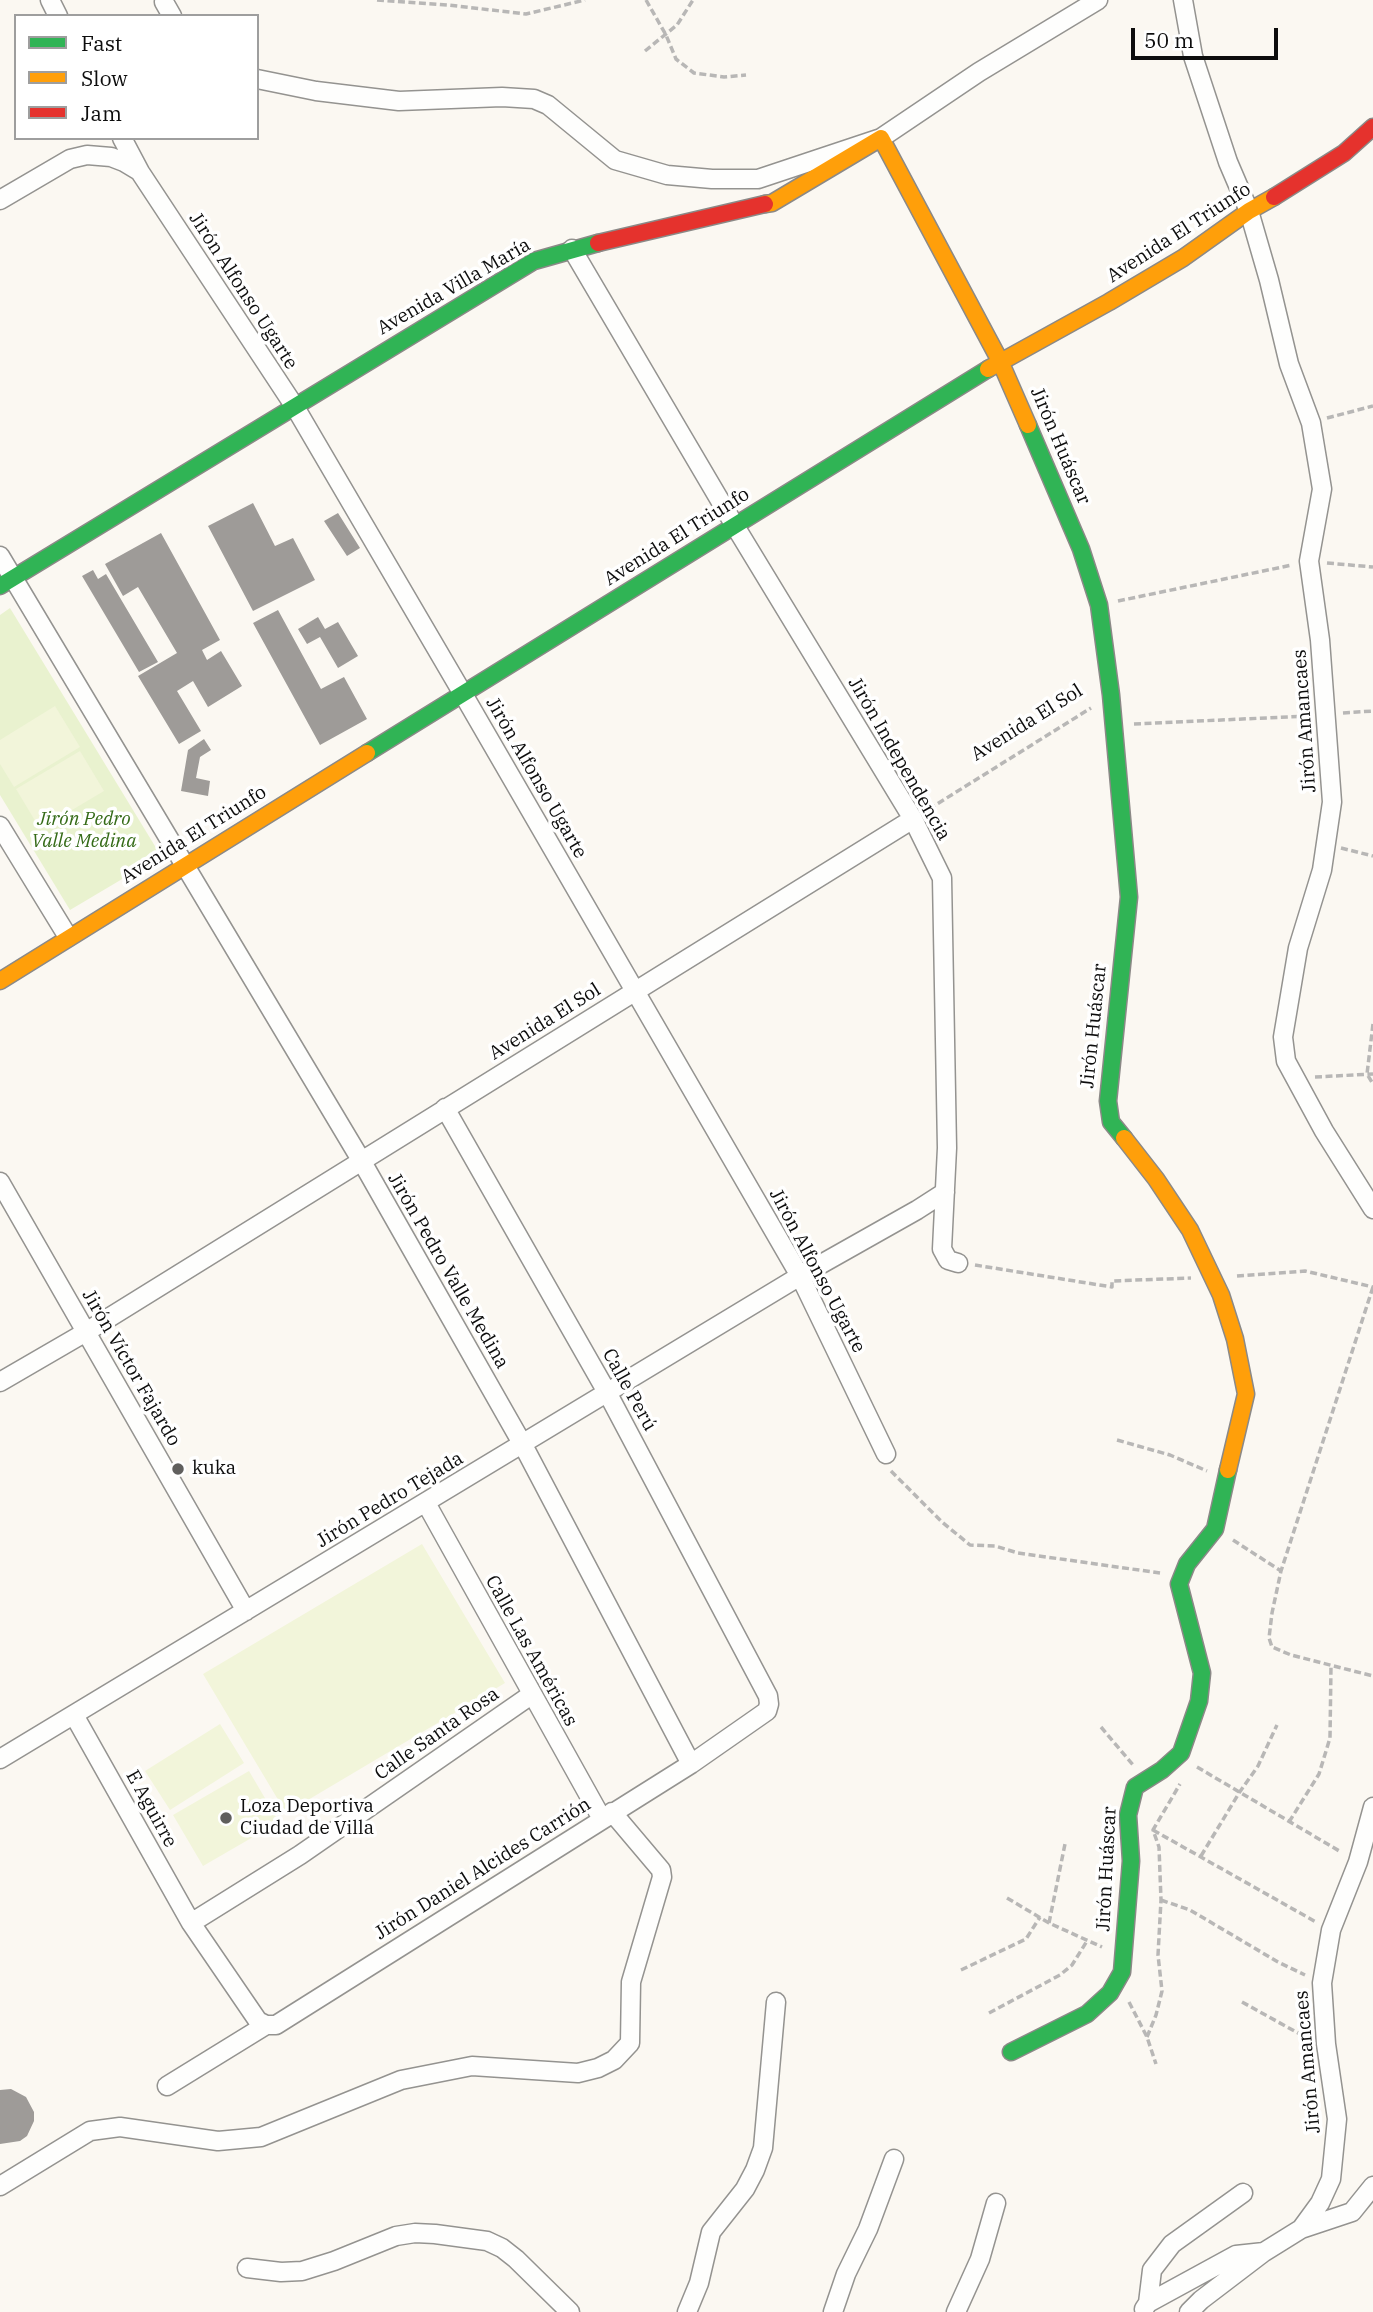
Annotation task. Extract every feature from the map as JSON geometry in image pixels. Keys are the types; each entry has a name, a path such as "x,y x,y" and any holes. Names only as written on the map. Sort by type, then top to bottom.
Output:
{"street":[{"name":"Avenida Villa María","path":"7,582 534,261 699,218 772,203 881,138 979,72 1098,0"},
{"name":"Jirón Amancaes","path":"1183,0 1193,56 1228,162 1249,211 1289,364 1311,423 1322,489 1309,561 1320,640 1332,802 1322,870 1298,948 1283,1037 1286,1061 1324,1132 1373,1209"},
{"path":"259,79 316,91 398,101 502,97 534,99 548,105 615,160 667,176 758,179 881,138"},
{"name":"Avenida El Triunfo","path":"0,981 1000,361 1183,258 1249,211 1292,187 1344,152 1373,127"},
{"name":"Jirón Huáscar","path":"881,138 1000,361 1081,549 1099,605 1111,695 1129,897 1108,1101 1111,1122 1156,1179 1190,1230 1213,1278 1235,1339 1246,1394 1215,1529 1187,1564 1179,1584 1202,1673 1199,1701 1181,1754 1135,1787 1128,1815 1130,1861 1122,1965"},
{"name":"Jirón Alfonso Ugarte","path":"123,140 140,172 295,407 463,694 800,1276 886,1454"},
{"path":"0,200 71,159 87,155 111,157 140,172"},
{"name":"Jirón Independencia","path":"572,249 913,818 942,878 947,1148 942,1249 948,1260 958,1263"},
{"name":"Jirón Pedro Valle Medina","path":"0,556 7,582 185,865 361,1160 523,1445 691,1764"},
{"name":"Avenida El Sol","path":"0,1382 86,1332 913,818"},
{"path":"0,826 68,937"},
{"name":"Calle Perú","path":"445,1108 608,1394 768,1696"},
{"name":"Jirón Víctor Fajardo","path":"0,1182 246,1611"},
{"path":"800,1276 945,1192"},
{"name":"Jirón Pedro Tejada","path":"0,1759 800,1276"},
{"name":"Calle Las Américas","path":"0,2186 90,2131 120,2127 218,2141 261,2137 401,2080 472,2066 578,2073 614,2060 630,2043 631,1982 662,1877 661,1870 607,1815 531,1695 426,1503"},
{"name":"Calle Santa Rosa","path":"191,1923 300,1855 531,1695"},
{"name":"Jirón Daniel Alcides Carrión","path":"167,2086 266,2025 276,2025 691,1764 767,1711 768,1696"},
{"name":"E Aguirre","path":"74,1715 191,1923 258,2021 266,2025"},
{"name":"Jirón Amancaes","path":"1301,2230 1320,2203 1331,2179 1336,2151 1337,2119 1326,2044 1322,1983 1331,1930 1358,1861 1373,1807"},
{"path":"1011,2052 1087,2014 1110,1993 1122,1965"},
{"path":"687,2312 699,2283 711,2232 745,2189 763,2148 776,2002"},
{"path":"833,2312 894,2159"},
{"path":"1189,2312 1264,2252 1301,2230 1352,2212 1373,2186"},
{"path":"1145,2307 1152,2270 1172,2245 1242,2193"},
{"path":"956,2312 980,2259 996,2203"},
{"path":"247,2268 281,2273 302,2271 396,2236 415,2233 487,2241 516,2259 570,2312"},
{"path":"1145,2307 1236,2255 1264,2252"}],"path":[{"path":"377,0 526,14 585,0"},
{"path":"646,0 676,59 694,73 724,78 746,75"},
{"path":"645,51 677,25 693,0"},
{"path":"1311,423 1373,406"},
{"path":"1099,605 1309,561 1373,567"},
{"name":"Avenida El Sol","path":"913,818 1111,695"},
{"path":"1114,725 1373,711"},
{"path":"1326,844 1373,856"},
{"path":"1373,1024 1370,1074 1373,1084"},
{"path":"1296,1079 1370,1074"},
{"path":"958,1263 1112,1287 1112,1281 1213,1278 1305,1271 1373,1287 1281,1571 1269,1638 1272,1647 1291,1655 1373,1676"},
{"path":"1117,1440 1170,1455 1228,1479"},
{"path":"886,1454 889,1469 942,1522 970,1545 995,1546 1018,1553 1182,1576"},
{"path":"1215,1529 1281,1571"},
{"path":"1289,1822 1320,1774 1330,1738 1331,1665"},
{"path":"1201,1856 1258,1766 1277,1725"},
{"path":"1101,1727 1138,1771 1135,1787"},
{"path":"1192,1765 1358,1861"},
{"path":"1147,2037 1162,1991 1158,1955 1161,1900 1159,1847 1153,1830 1185,1775"},
{"path":"1153,1830 1331,1930"},
{"path":"1049,1923 1065,1844"},
{"path":"1007,1898 1049,1923 1087,1941 1122,1965 1125,1994 1147,2037 1156,2064"},
{"path":"1161,1900 1190,1910 1278,1962 1322,1983"},
{"path":"961,1970 1026,1939 1040,1917"},
{"path":"989,2013 1060,1975 1072,1965 1087,1941"},
{"path":"1242,2002 1306,2038 1326,2044"}],"green space":[{"name":"Jirón Pedro Valle Medina","path":"10,608 161,856 70,910 0,795 0,615"},
{"path":"55,706 80,747 14,787 0,764 0,740"},
{"path":"80,751 104,791 40,829 16,789"},
{"path":"422,1544 505,1683 286,1813 203,1674"},
{"path":"220,1724 244,1763 170,1810 145,1771"},
{"name":"Loza Deportiva Ciudad de Villa","path":"249,1771 279,1822 203,1866 173,1815"}],"building":[{"path":"253,503 275,546 293,538 315,580 253,611 208,526"},
{"path":"338,513 360,548 347,556 324,521"},
{"path":"161,533 220,640 202,650 207,660 221,651 242,686 208,707 193,681 177,691 201,731 179,744 138,676 177,653 138,587 123,596 105,564"},
{"path":"93,570 98,579 106,574 158,662 139,672 82,576"},
{"path":"278,610 321,689 344,677 367,719 320,745 253,623"},
{"path":"318,617 325,629 338,622 358,656 338,668 320,637 307,644 298,629"},
{"path":"204,739 211,750 200,757 196,778 210,781 208,796 181,791 188,750"},
{"path":"11,2089 26,2097 34,2112 34,2121 27,2136 20,2141 0,2144 0,2090"}],"traffic: fast":[{"path":"0,586 534,261 598,243"},
{"path":"367,753 988,369"},
{"path":"1028,425 1081,549 1099,605 1111,695 1129,897 1108,1101 1111,1122 1124,1138"},
{"path":"1011,2052 1087,2014 1110,1993 1122,1972 1131,1861 1128,1815 1135,1787 1162,1770 1181,1753 1199,1701 1202,1673 1179,1584 1187,1564 1215,1529 1228,1470"}],"traffic: slow":[{"path":"765,204 772,203 881,138 1000,361 1028,425"},
{"path":"988,369 1183,258 1249,211 1274,197"},
{"path":"0,981 367,753"},
{"path":"1124,1138 1156,1179 1190,1230 1221,1295 1235,1339 1246,1394 1228,1470"}],"traffic: jam":[{"path":"1274,197 1344,153 1373,127"},
{"path":"598,243 765,204"}],"place":[{"name":"kuka","path":"178,1469"},
{"name":"Loza Deportiva Ciudad de Villa","path":"226,1818"}]}
